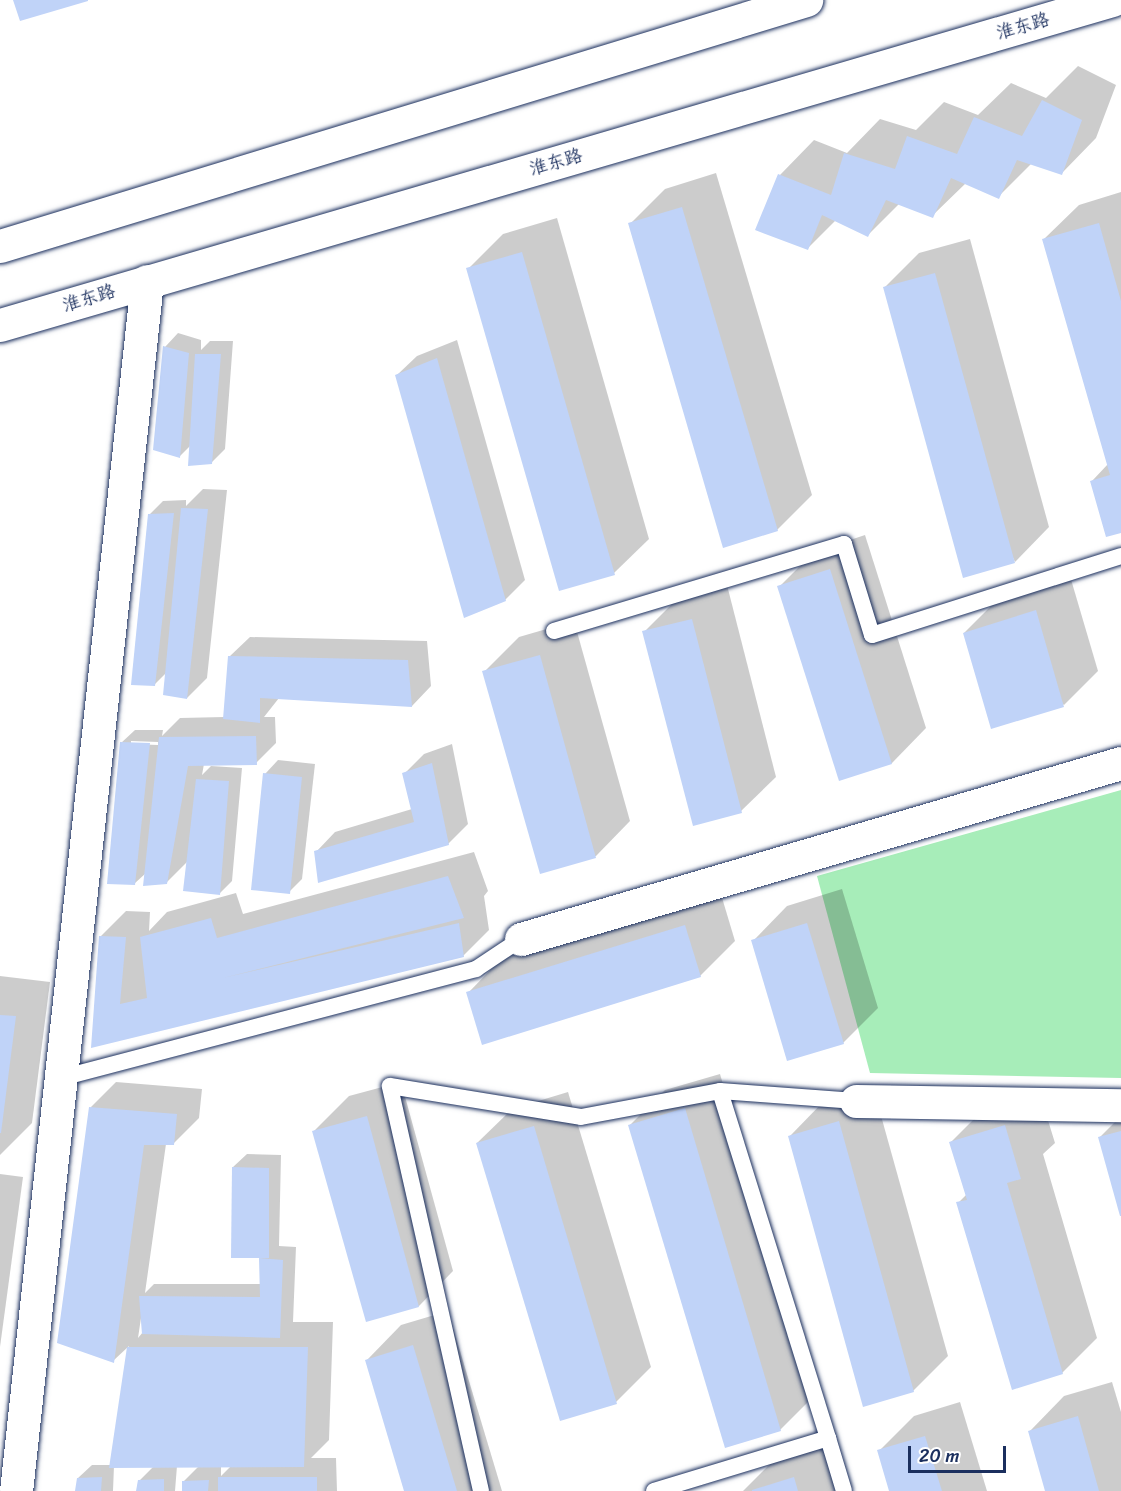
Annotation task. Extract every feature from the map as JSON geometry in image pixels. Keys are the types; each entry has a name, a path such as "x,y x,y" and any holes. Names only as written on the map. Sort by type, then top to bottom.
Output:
{"street":[{"path":"0,246 806,0"},
{"name":"淮东路","path":"0,325 1112,0"},
{"path":"16,1491 147,281"},
{"path":"521,939 1121,763"},
{"path":"856,1101 1121,1105"}],"lane":[{"path":"554,631 844,544 872,635 1121,556"},
{"path":"61,1078 476,969 521,939"},
{"path":"481,1491 390,1086 582,1117 720,1091 856,1101"},
{"path":"720,1091 844,1491"},
{"path":"654,1491 828,1438"}],"green space":[{"path":"1121,790 1121,1078 870,1073 817,876"}],"building":[{"path":"13,0 88,0 88,1 20,21"},
{"path":"1042,100 1082,120 1062,175 1017,160 999,199 951,178 933,218 886,200 868,237 822,215 808,250 755,230 778,174 831,195 844,153 895,169 907,136 957,154 974,117 1022,136"},
{"path":"682,207 778,531 723,548 628,223"},
{"path":"1099,223 1121,301 1121,533 1106,537 1090,481 1110,475 1042,239"},
{"path":"522,252 615,575 559,591 466,268"},
{"path":"935,273 1015,563 963,578 883,287"},
{"path":"163,346 189,353 180,458 153,450"},
{"path":"195,354 221,354 212,464 188,466"},
{"path":"437,358 506,601 464,618 395,375"},
{"path":"181,508 208,509 187,699 163,695"},
{"path":"174,513 155,686 131,685 148,514"},
{"path":"830,569 892,764 839,781 777,586"},
{"path":"1036,610 1064,707 991,729 963,633"},
{"path":"692,619 742,813 693,826 642,631"},
{"path":"540,655 596,858 540,874 482,671"},
{"path":"228,656 408,660 412,707 260,698 260,723 223,719"},
{"path":"256,736 257,765 188,766 167,884 143,886 159,737"},
{"path":"120,742 150,743 135,885 107,884"},
{"path":"432,763 449,845 318,883 314,851 414,822 402,773"},
{"path":"263,773 302,777 290,894 251,890"},
{"path":"196,779 229,781 220,895 183,891"},
{"path":"448,876 464,918 223,978 459,923 464,957 91,1048 99,936 126,937 120,1004 147,998 140,937 211,918 217,938"},
{"path":"807,923 844,1044 787,1061 751,940"},
{"path":"685,925 701,977 482,1045 466,992"},
{"path":"0,1015 16,1016 1,1133 0,1133"},
{"path":"89,1107 177,1114 174,1145 144,1145 114,1363 57,1343"},
{"path":"685,1108 781,1431 725,1448 628,1125"},
{"path":"367,1116 419,1307 366,1322 312,1131"},
{"path":"839,1121 914,1392 863,1407 788,1136"},
{"path":"1005,1125 1021,1179 1007,1183 1063,1374 1012,1390 956,1202 967,1200 949,1142"},
{"path":"534,1126 617,1404 560,1421 476,1143"},
{"path":"1121,1131 1121,1216 1120,1216 1098,1137"},
{"path":"232,1167 269,1168 269,1258 231,1258"},
{"path":"259,1258 283,1260 280,1338 142,1334 139,1296 260,1297"},
{"path":"413,1345 457,1491 404,1491 365,1360"},
{"path":"127,1347 308,1347 304,1467 109,1468"},
{"path":"1078,1416 1099,1491 1045,1491 1028,1431"},
{"path":"925,1436 942,1491 889,1491 877,1450"},
{"path":"102,1477 101,1491 75,1491 77,1478"},
{"path":"218,1477 317,1477 317,1491 218,1491"},
{"path":"794,1477 798,1491 752,1491 752,1490"},
{"path":"164,1479 164,1491 136,1491 138,1480"},
{"path":"209,1480 208,1491 182,1491 182,1481"}]}
